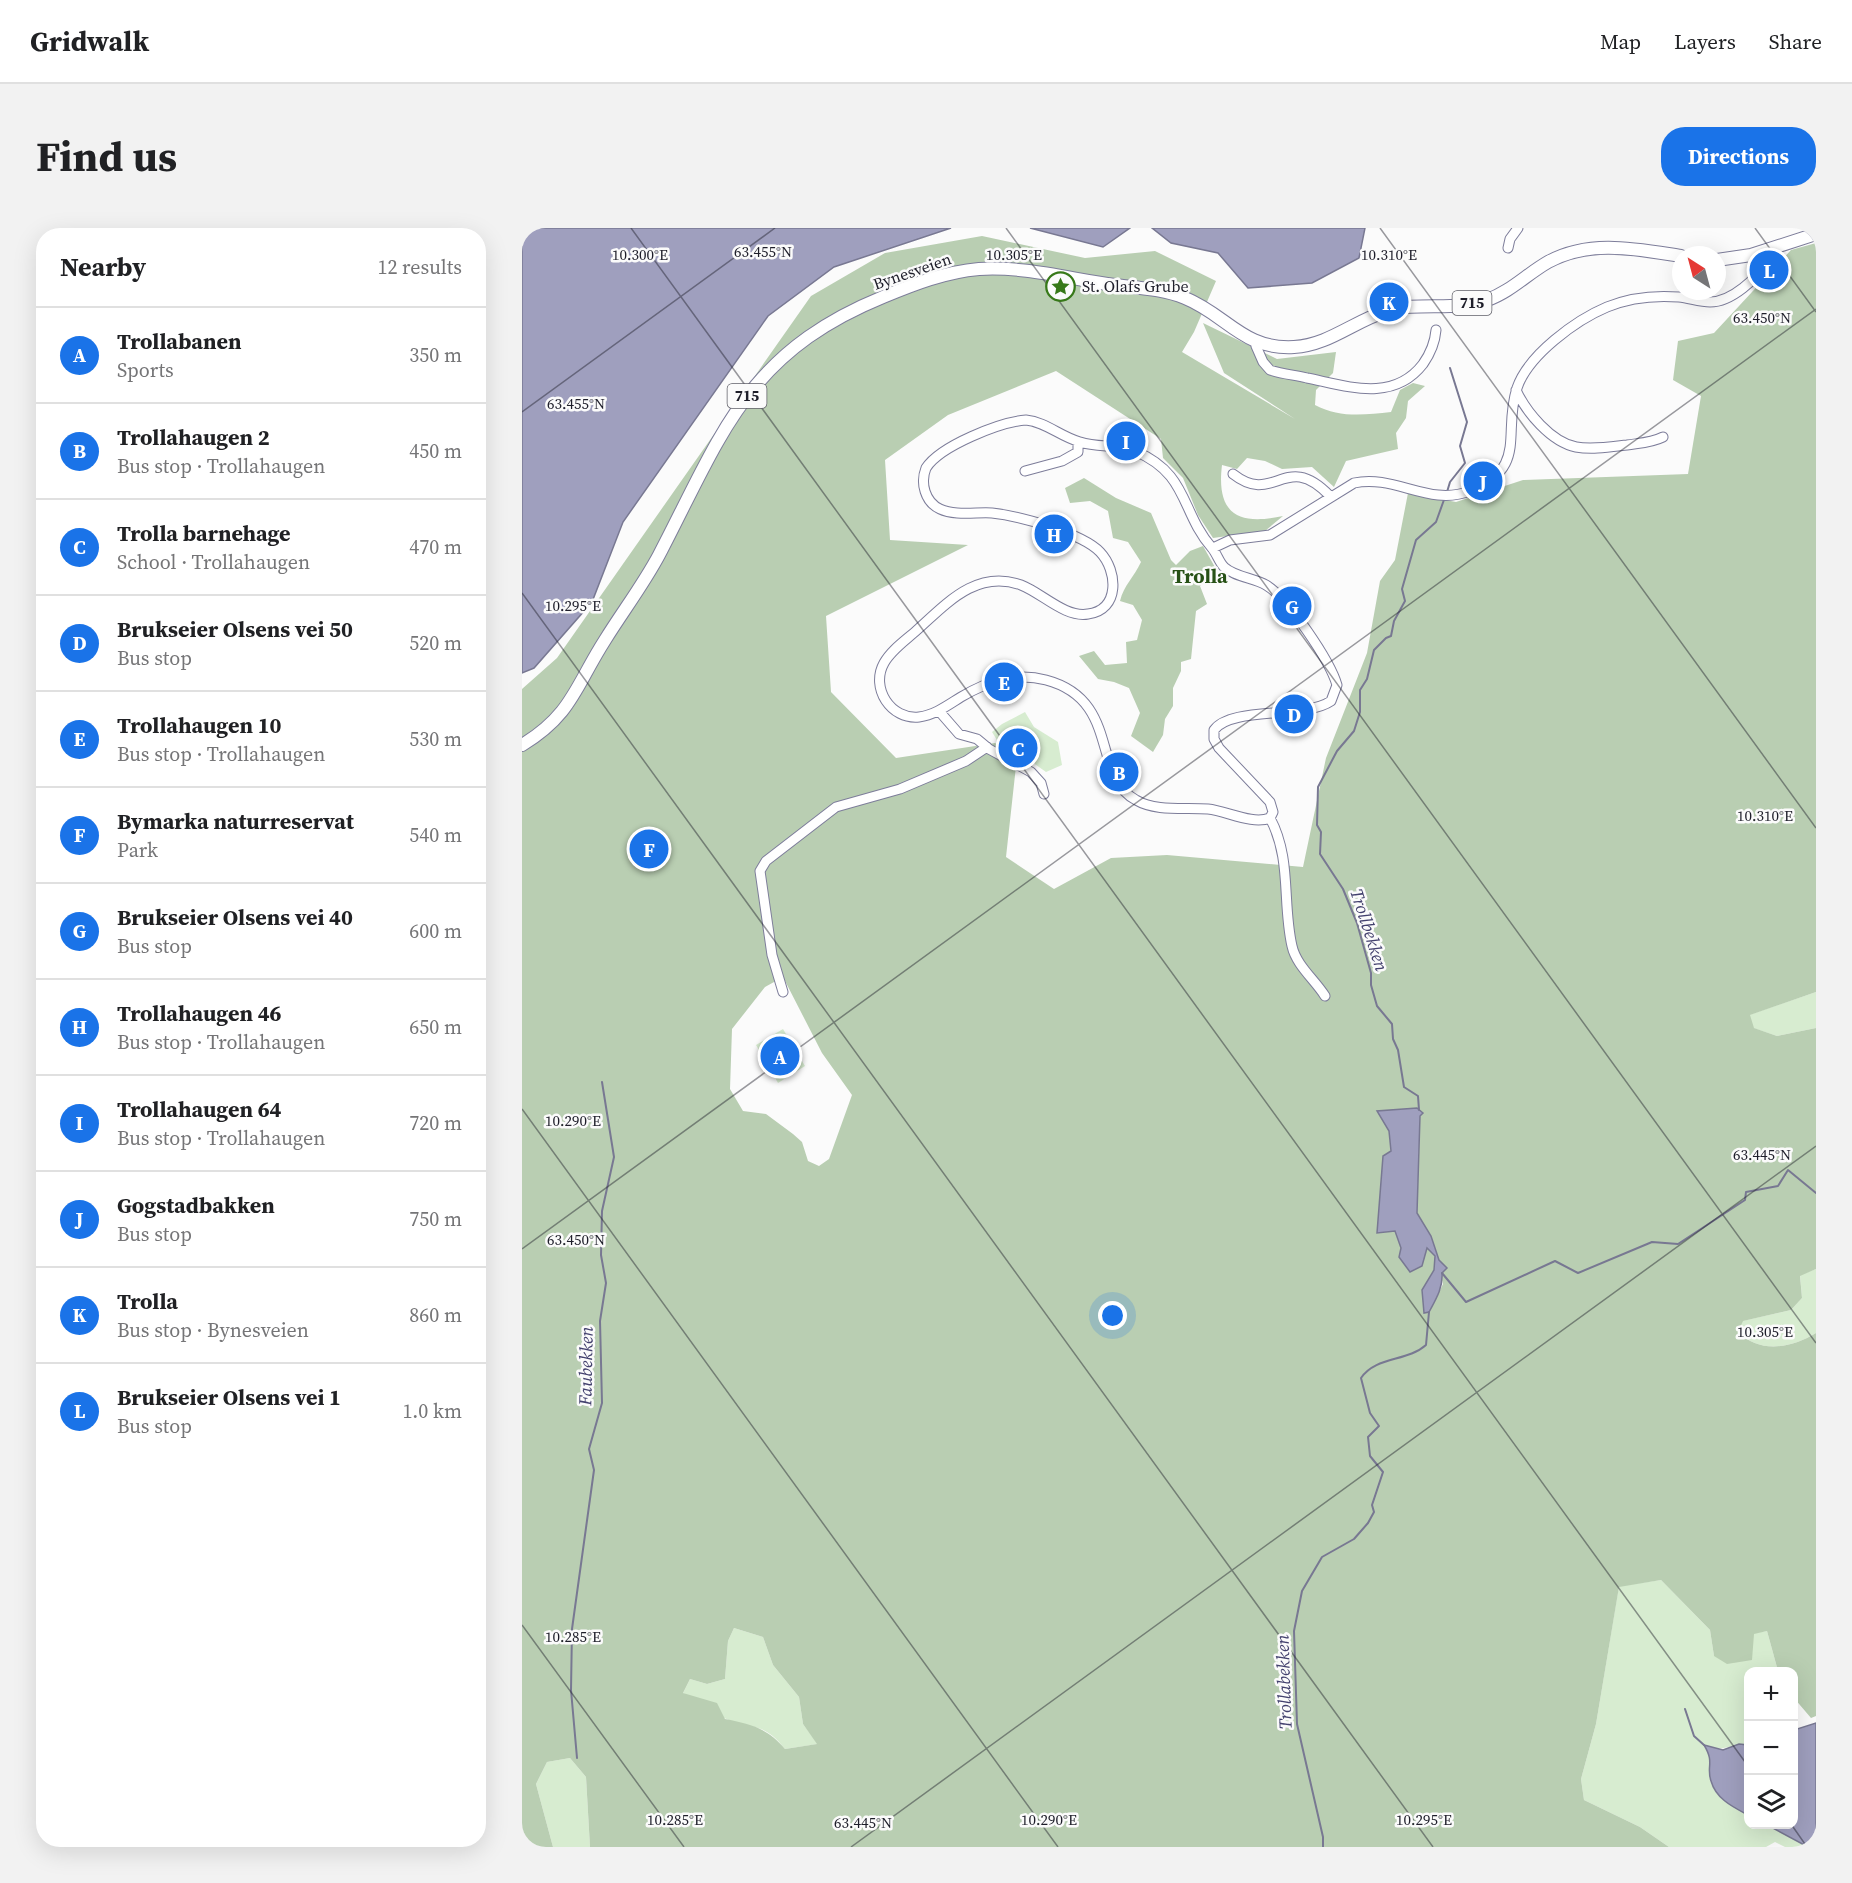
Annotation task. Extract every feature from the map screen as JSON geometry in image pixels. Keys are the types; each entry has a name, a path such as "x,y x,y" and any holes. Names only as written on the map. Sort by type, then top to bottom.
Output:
{"main road":[{"path":"1726,259 1767,250 1816,234"},
{"name":"Bynesveien","path":"522,745 553,722 578,691 600,647 659,554 702,467 741,403 777,361 827,324 874,301 934,278 966,271 997,269 1176,295 1203,308 1240,335 1279,347 1308,345 1335,337 1391,310 1484,302 1507,291 1545,264 1579,250 1619,247 1672,255"}],"street":[{"path":"1508,248 1510,239 1518,228"},
{"path":"1213,548 1234,539 1257,539 1270,535 1354,483 1370,480 1390,482 1434,496 1459,494 1483,485 1506,466 1510,451 1516,390 1524,372 1536,357 1554,341 1600,310 1646,296 1710,302 1722,300 1759,274 1768,261 1767,250"},
{"path":"1257,342 1256,346 1266,366 1277,372 1337,385 1378,389 1399,385 1418,369 1430,351 1436,330"},
{"path":"1516,390 1541,424 1560,440 1574,447 1637,444 1663,436"},
{"path":"1270,818 1257,820 1215,810 1147,804 1127,794 1114,772 1094,716 1084,701 1064,686 1029,677 1006,678 984,684 939,711 916,718 898,713 885,699 879,681 882,668 890,655 952,598 980,583 1005,582 1026,587 1071,612 1087,615 1101,610 1113,592 1110,566 1102,554 1077,538 1007,516 939,508 924,491 926,468 934,459 947,450 998,425 1014,421 1037,422 1078,442 1131,450 1159,465 1182,490 1200,534 1213,548 1225,568 1268,586 1283,598 1323,657 1337,685 1335,697 1327,704 1227,720 1214,730 1214,739 1270,801 1273,812 1270,818 1282,850 1292,945 1299,963 1325,996"},
{"path":"1025,471 1069,458 1077,452 1078,442"},
{"path":"1233,474 1248,484 1256,486 1292,475 1304,476 1314,480 1330,496"},
{"path":"939,711 957,732 977,739 1031,772 1041,783 1044,794"},
{"path":"783,992 772,955 760,871 766,861 836,807 900,789 966,761 987,747"}],"green space":[{"path":"982,236 1085,258 1155,251 1216,281 1194,332 1182,352 1295,419 1224,373 1203,323 1277,359 1336,352 1333,373 1316,390 1315,405 1333,412 1361,415 1391,412 1400,390 1413,383 1425,386 1408,401 1406,418 1396,433 1398,449 1346,461 1334,487 1312,467 1282,469 1265,461 1247,458 1237,469 1222,465 1223,495 1233,513 1254,519 1283,516 1265,531 1213,538 1198,515 1183,478 1163,458 1161,439 1056,371 948,415 885,460 890,540 968,545 826,616 831,692 896,758 995,743 1017,757 1006,857 1054,889 1111,858 1167,855 1303,867 1326,758 1367,653 1380,581 1395,560 1408,493 1456,502 1523,480 1688,474 1701,396 1673,380 1678,341 1714,333 1791,250 1816,243 1816,992 1750,1015 1754,1028 1777,1036 1816,1028 1816,1269 1800,1276 1802,1298 1791,1310 1743,1321 1738,1332 1756,1344 1766,1346 1787,1345 1816,1333 1816,1716 1811,1718 1798,1703 1798,1667 1777,1667 1767,1631 1754,1634 1752,1660 1727,1664 1714,1656 1710,1630 1661,1580 1619,1587 1596,1724 1581,1779 1584,1800 1640,1827 1669,1847 590,1847 586,1777 570,1758 547,1762 536,1784 553,1847 522,1847 522,689 557,658 811,296 885,253","holes":["783,977 822,1053 852,1095 829,1159 819,1166 808,1161 802,1142 766,1114 743,1111 730,1089 732,1029 765,987","1378,1111 1420,1116 1417,1213 1431,1236 1443,1284 1429,1312 1422,1290 1434,1270 1435,1256 1427,1248 1401,1248 1395,1231 1377,1233 1391,1152 1389,1131","734,1628 763,1637 773,1665 799,1697 803,1724 817,1744 785,1749 772,1736 758,1728 725,1719 717,1703 683,1693 690,1679 707,1684 725,1679 728,1641"]},
{"path":"1084,478 1116,498 1151,513 1171,560 1176,565 1190,551 1203,546 1216,569 1200,586 1207,604 1196,611 1191,659 1181,662 1181,671 1173,688 1173,706 1165,719 1163,735 1153,752 1131,736 1140,713 1129,688 1098,679 1079,656 1094,651 1105,665 1127,663 1126,642 1137,640 1142,620 1133,605 1120,601 1141,562 1128,542 1113,538 1108,511 1090,501 1070,503 1065,488"},
{"path":"1025,712 1034,727 1058,742 1062,765 1046,772 1032,762 1022,763 1034,744 1016,732 1003,750 992,732"},
{"path":"1816,992 1816,1028 1777,1036 1753,1028 1749,1015"},
{"path":"783,1029 805,1066 778,1083 756,1045"},
{"path":"1816,1269 1816,1333 1787,1345 1766,1346 1756,1344 1738,1332 1742,1321 1791,1310 1802,1298 1800,1275"},
{"path":"1661,1580 1710,1630 1714,1656 1754,1633 1767,1631 1777,1667 1744,1667 1744,1745 1716,1749 1704,1746 1709,1759 1710,1779 1720,1797 1744,1813 1744,1829 1774,1829 1808,1847 1785,1847 1775,1842 1766,1847 1669,1847 1640,1827 1584,1800 1581,1779 1596,1724 1619,1586"},
{"path":"734,1628 763,1637 773,1665 799,1697 803,1724 818,1744 785,1749 763,1730 724,1718 683,1693 690,1679 707,1684 725,1679 728,1641"},
{"path":"570,1758 586,1777 590,1847 553,1847 536,1784 547,1762"}],"water":[{"path":"522,228 951,228 834,267 768,316 623,522 592,602 534,668 522,673"},
{"path":"1030,228 1130,228 1103,247"},
{"path":"1152,228 1365,228 1359,258 1312,283 1248,288 1218,253 1171,243"},
{"path":"1417,1108 1423,1113 1420,1116 1417,1213 1431,1236 1439,1260 1447,1268 1442,1273 1440,1289 1434,1303 1429,1312 1424,1313 1422,1290 1434,1270 1435,1256 1427,1248 1422,1266 1410,1272 1399,1257 1401,1248 1395,1231 1377,1233 1383,1156 1391,1151 1389,1131 1377,1111"},
{"path":"1816,1723 1816,1847 1808,1847 1774,1829 1798,1829 1798,1729"},
{"path":"1704,1745 1723,1750 1744,1745 1744,1813 1726,1802 1713,1787 1709,1772 1710,1760"}],"waterway":[{"name":"Trollbekken","path":"1447,492 1450,482 1465,463 1460,446 1467,422 1450,368"},
{"name":"Trollbekken","path":"1419,1110 1418,1096 1404,1087 1398,1050 1393,1039 1392,1024 1377,1006 1371,985 1371,973 1357,923 1343,889 1320,854 1321,832 1317,825 1318,787 1337,751 1354,731 1360,712 1360,690 1367,679 1374,650 1391,636 1394,621 1405,601 1402,589 1416,540 1436,522 1445,497"},
{"name":"Faubekken","path":"577,1758 571,1690 572,1629 594,1470 589,1449 602,1403 600,1321 606,1283 601,1255 602,1211 614,1157 602,1082"},
{"path":"1442,1273 1466,1302 1555,1261 1578,1273 1652,1242 1678,1244 1745,1200 1746,1192 1778,1186 1788,1170 1816,1193"},
{"name":"Trollabekken","path":"1323,1847 1323,1837 1297,1724 1294,1631 1302,1591 1322,1557 1354,1539 1374,1512 1372,1505 1383,1472 1370,1456 1368,1437 1379,1426 1370,1413 1361,1378 1375,1366 1410,1354 1426,1345 1429,1312"},
{"path":"1685,1709 1694,1736 1704,1745"}],"place":[{"name":"Brukseier Olsens vei 1","path":"1769,270"},
{"name":"St. Olafs Grube","path":"1061,286"},
{"name":"Trolla","path":"1389,302"},
{"name":"Trollahaugen 64","path":"1126,441"},
{"name":"Gogstadbakken","path":"1483,481"},
{"name":"Trollahaugen 46","path":"1054,534"},
{"name":"Brukseier Olsens vei 40","path":"1292,606"},
{"name":"Trollahaugen 10","path":"1004,682"},
{"name":"Brukseier Olsens vei 50","path":"1294,714"},
{"name":"Trolla barnehage","path":"1018,748"},
{"name":"Trollahaugen 2","path":"1119,772"},
{"name":"Bymarka naturreservat","path":"649,849"},
{"name":"Trollabanen","path":"780,1056"}],"district":[{"name":"Trolla","path":"1200,576"}]}
